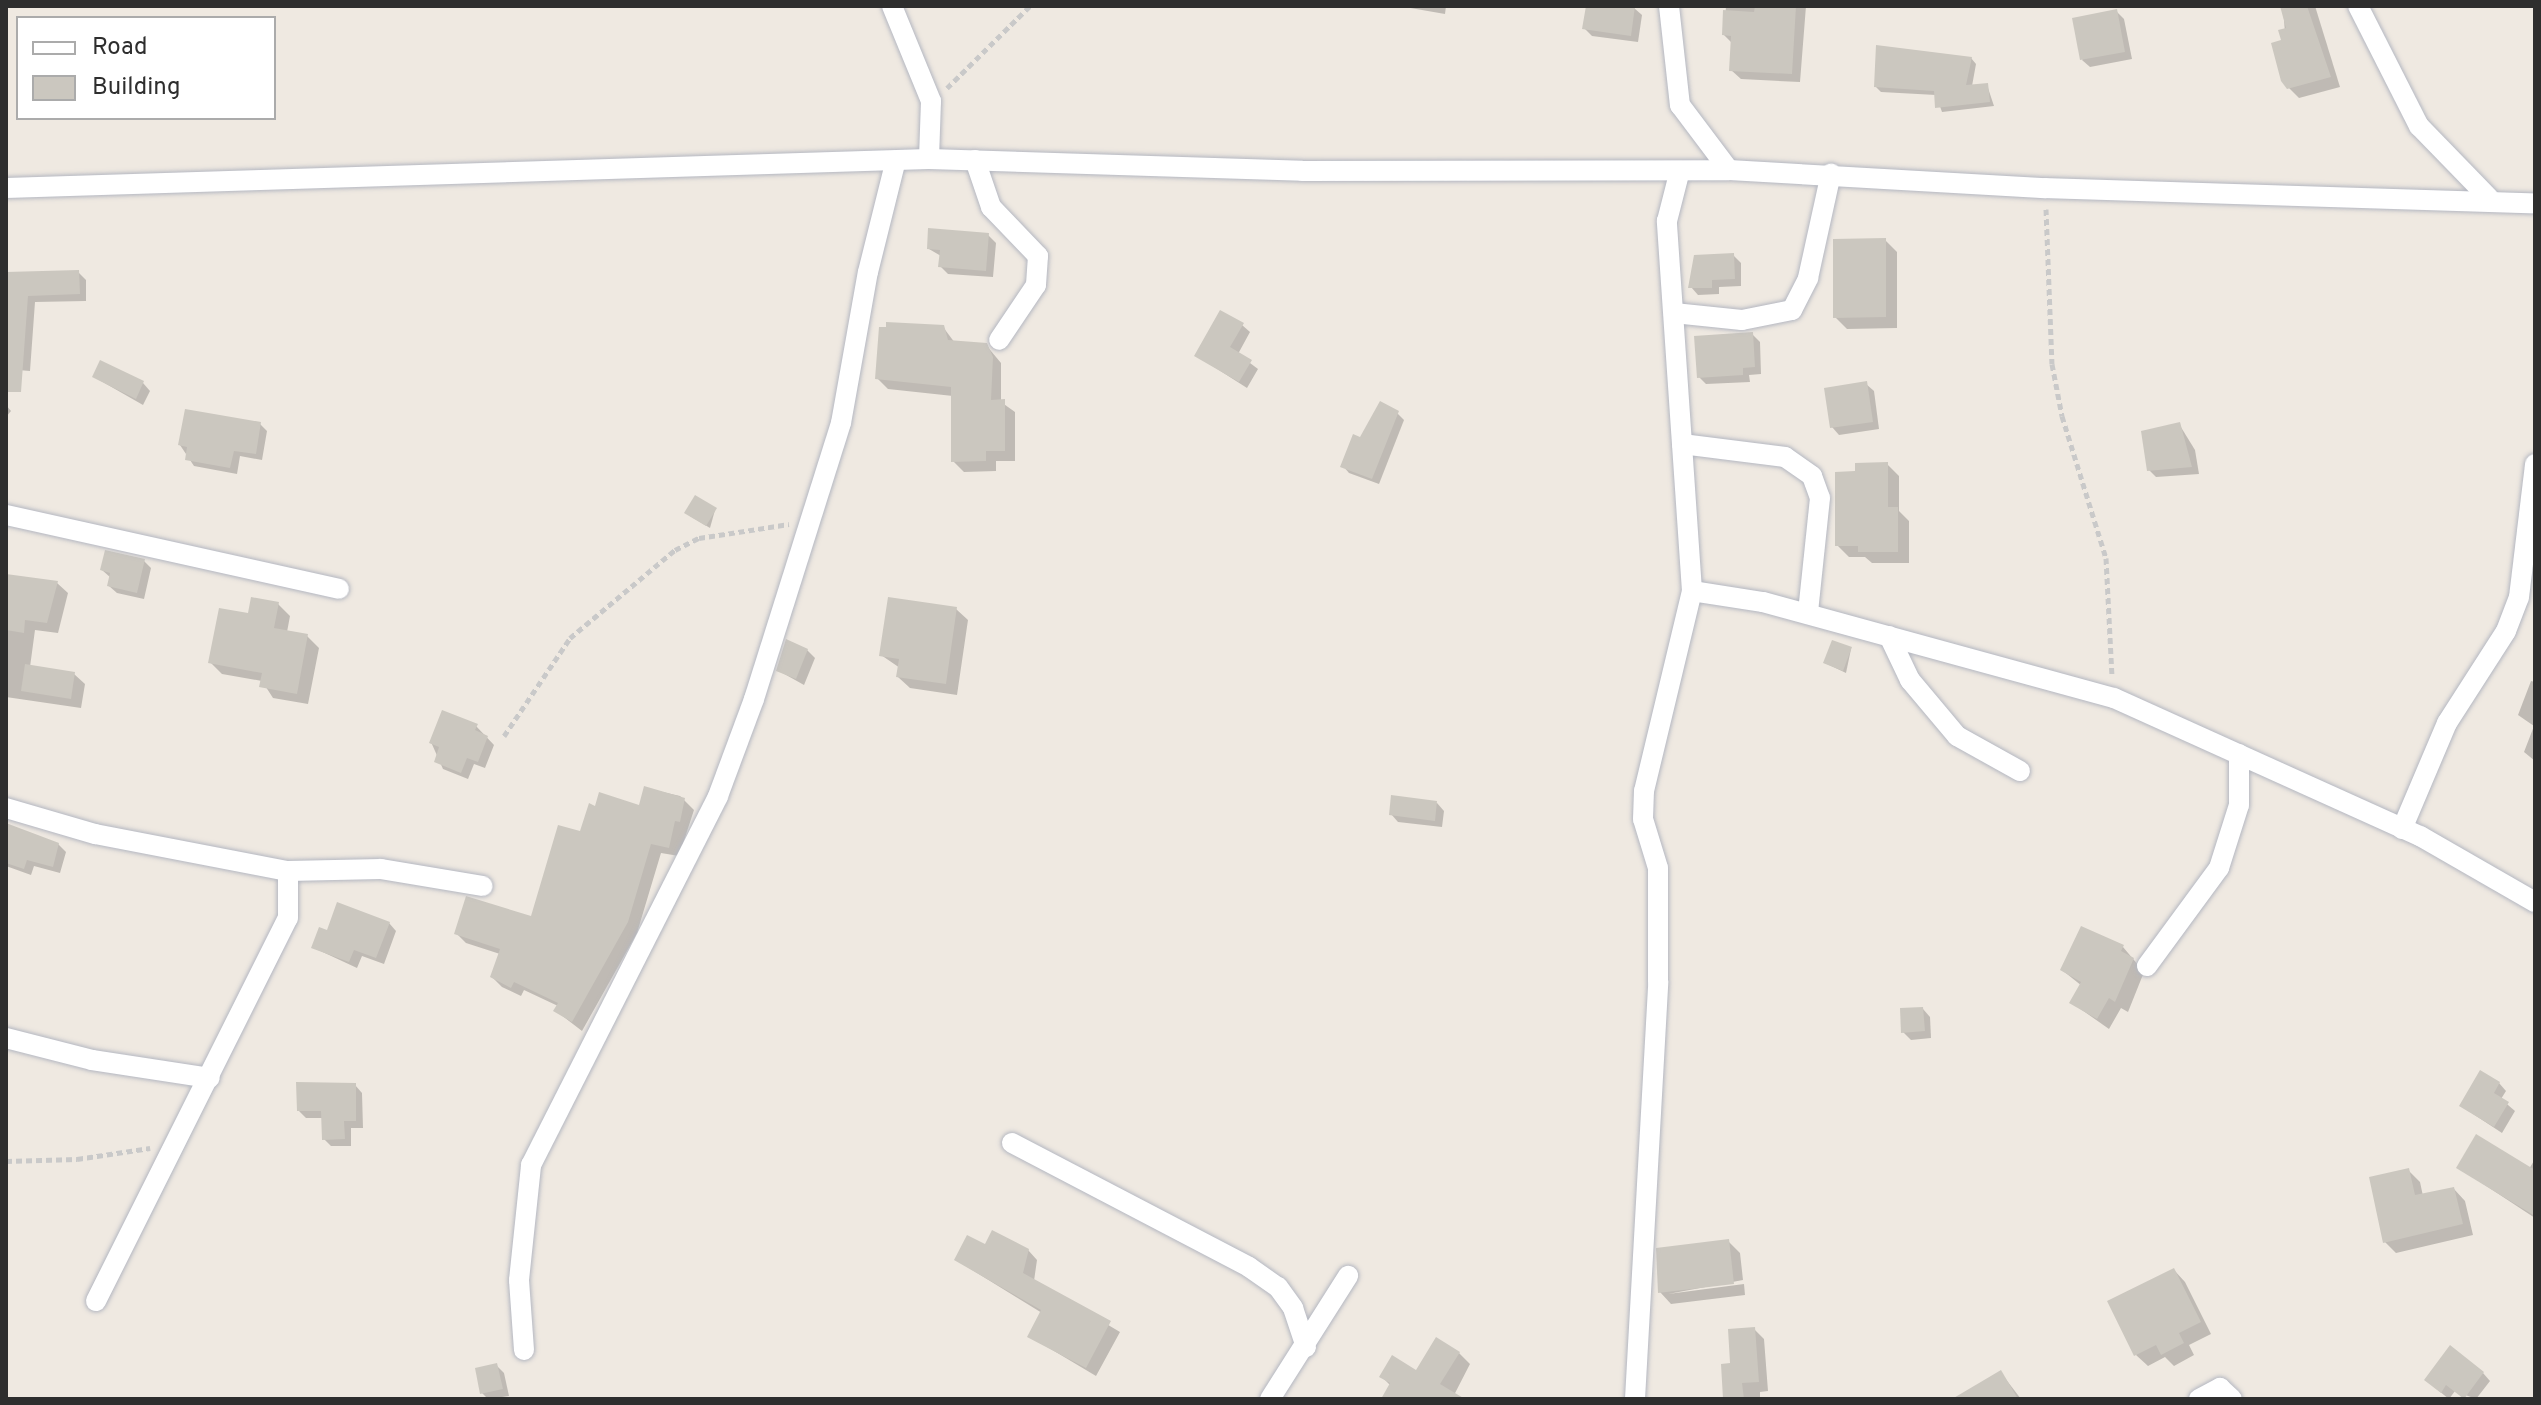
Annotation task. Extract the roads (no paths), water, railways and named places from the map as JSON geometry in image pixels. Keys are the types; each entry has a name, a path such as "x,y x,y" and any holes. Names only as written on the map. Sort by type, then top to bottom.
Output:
{"street":[{"path":"892,6 931,101 929,159"},
{"path":"2358,6 2419,126 2489,198"},
{"path":"1671,10 1680,105 1729,170"},
{"path":"6,188 929,159 1302,171 1679,174 1729,170 1831,173 2045,188 2489,198 2535,203"},
{"path":"524,1350 519,1280 531,1165 718,796 841,423 868,272 896,160"},
{"path":"975,160 991,207 1028,242 1040,269 1029,301 999,340"},
{"path":"1674,313 1742,320 1792,310 1808,278 1831,173"},
{"path":"1635,1399 1658,982 1658,868 1643,819 1644,791 1692,591 1667,221 1679,174"},
{"path":"1682,444 1785,457 1812,476 1820,498 1808,613"},
{"path":"2402,829 2447,723 2506,631 2519,597 2535,464"},
{"path":"6,515 339,589"},
{"path":"1692,591 1808,613 2114,698 2402,829 2535,902"},
{"path":"1889,636 1910,680 1957,736 2020,771"},
{"path":"2147,966 2219,868 2237,818 2239,754"},
{"path":"6,808 95,834 288,871 381,869 483,886"},
{"path":"96,1301 288,918 288,871"},
{"path":"6,1038 92,1060 210,1078"},
{"path":"1012,1143 1249,1267 1278,1287 1293,1308 1306,1347"},
{"path":"1270,1399 1306,1347 1348,1276"},
{"path":"2199,1399 2220,1388 2232,1399"}]}
